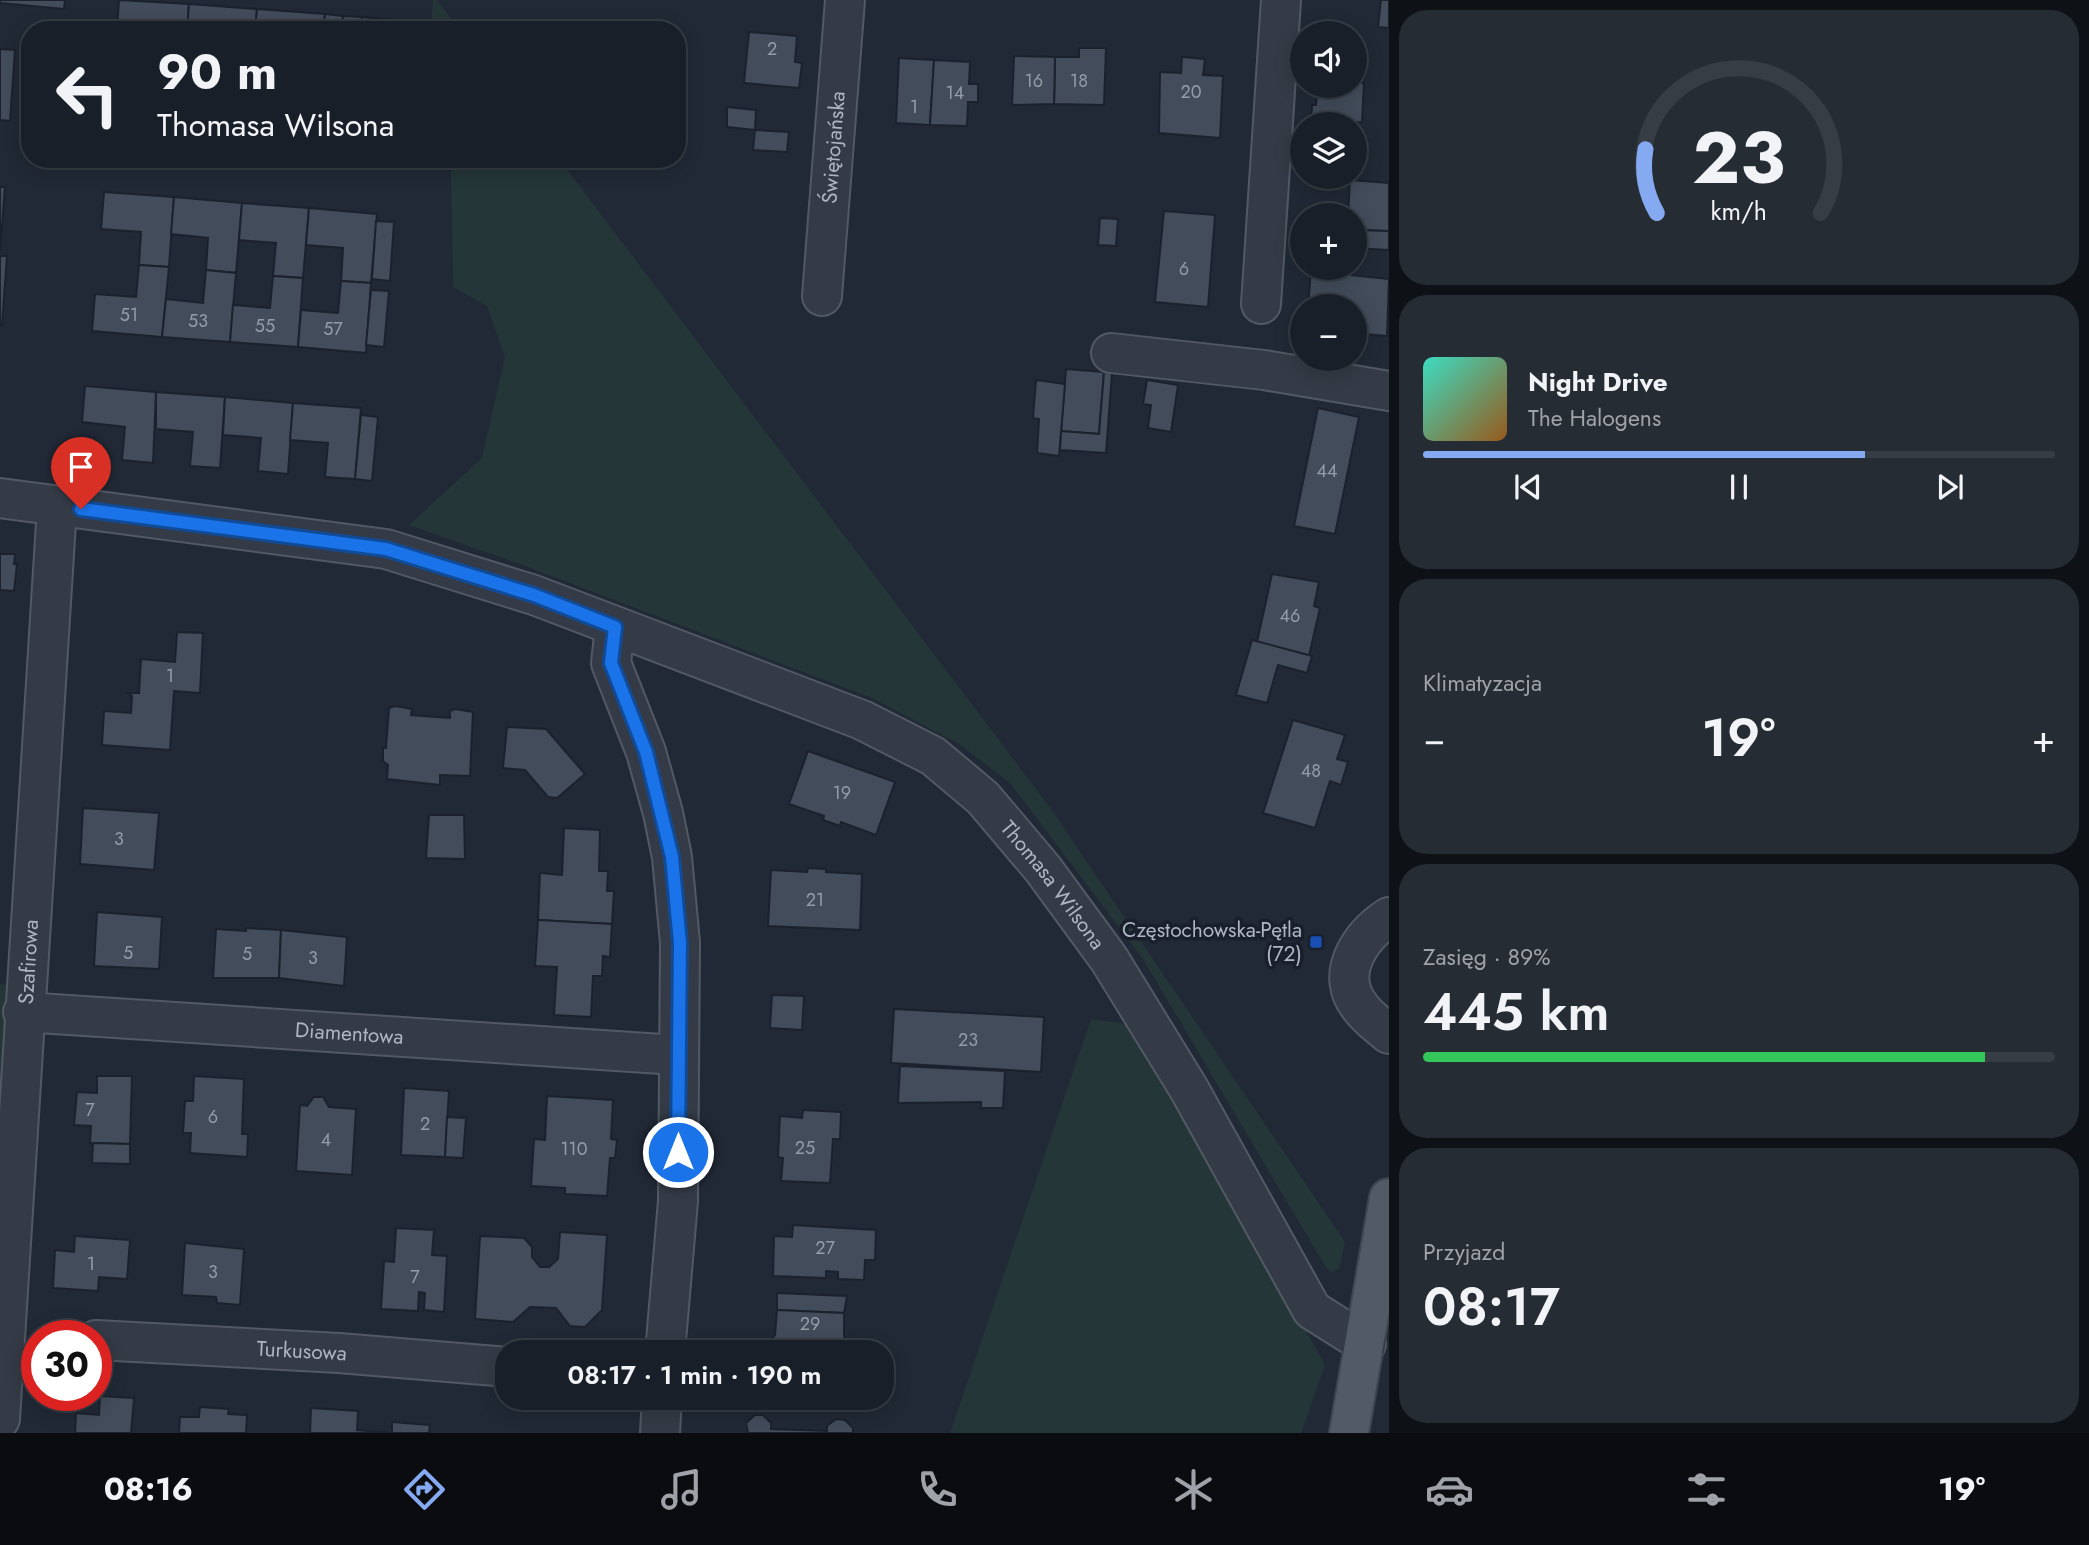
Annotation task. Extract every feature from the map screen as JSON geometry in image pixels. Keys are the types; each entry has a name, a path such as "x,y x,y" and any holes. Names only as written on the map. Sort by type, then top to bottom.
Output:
{"main road":[{"path":"1349,1433 1389,1198"}],"street":[{"name":"Świętojańska","path":"822,296 845,0"},
{"path":"1261,304 1281,0"},
{"path":"1111,353 1264,370 1389,391"},
{"name":"Thomasa Wilsona","path":"0,498 386,549 534,595 862,720 933,756 983,798 1043,869 1109,960 1189,1089 1312,1310 1366,1344"},
{"name":"Szafirowa","path":"21,1320 23,1012 57,506"},
{"path":"615,627 611,663 646,752 672,857 680,943 677,1055 678,1201 666,1340"},
{"path":"1389,917 1363,939 1350,971 1353,995 1360,1008 1389,1034"},
{"name":"Diamentowa","path":"23,1012 677,1055"},
{"name":"Szafirowa","path":"0,1419 21,1337"},
{"name":"Turkusowa","path":"112,1341 340,1353 495,1366"},
{"path":"660,1433 661,1410"}],"shaded area":[{"path":"433,0 437,0 453,21 432,21"},
{"path":"451,168 566,168 1049,806 1345,1242 1339,1268 1331,1273 1325,1266 1143,959 1011,784 961,745 872,698 520,564 409,525 482,458 505,357 487,306 453,287"},
{"path":"0,984 25,986 0,1129"},
{"path":"1091,1019 1134,1025 1325,1365 1301,1433 950,1433"}],"building":[{"path":"0,0 65,0 64,9 0,3"},
{"path":"119,0 189,4 188,21 118,21"},
{"path":"1381,0 1389,0 1389,28 1378,27"},
{"path":"189,4 257,9 256,21 188,21"},
{"path":"257,9 325,14 324,21 256,21"},
{"path":"325,14 343,16 343,21 324,21"},
{"path":"343,16 362,17 362,21 343,21"},
{"path":"362,17 393,20 393,21 362,21"},
{"path":"749,32 797,36 795,62 802,63 799,88 744,83"},
{"path":"1079,48 1106,48 1104,105 1054,104 1055,57 1079,57"},
{"path":"0,49 15,50 10,121 0,120"},
{"path":"1014,56 1055,57 1054,104 1012,105"},
{"path":"1182,57 1205,59 1203,75 1223,76 1220,138 1159,133 1160,72 1181,73"},
{"path":"899,58 934,60 930,125 896,123"},
{"path":"934,60 970,62 969,84 978,84 978,102 968,102 967,126 930,125"},
{"path":"1317,98 1363,98 1363,112 1312,112 1312,105 1316,105"},
{"path":"727,107 756,110 755,130 727,127"},
{"path":"755,130 789,132 787,152 753,150"},
{"path":"1367,181 1389,183 1389,231 1367,230 1367,203 1349,203 1349,189 1367,189"},
{"path":"0,187 5,187 0,251"},
{"path":"104,192 174,197 169,267 139,265 141,232 101,229"},
{"path":"174,197 242,203 236,273 206,270 208,238 171,234"},
{"path":"242,203 309,208 303,278 273,276 276,243 239,240"},
{"path":"309,208 377,214 371,283 341,281 343,248 306,245"},
{"path":"1164,211 1215,215 1208,307 1155,302"},
{"path":"1100,218 1118,219 1116,246 1098,245"},
{"path":"376,221 394,222 390,281 372,279"},
{"path":"1367,230 1389,231 1389,250 1367,249"},
{"path":"0,256 7,256 2,325 0,325"},
{"path":"139,265 169,267 162,337 92,331 95,294 136,297"},
{"path":"206,270 236,273 230,342 162,337 166,299 203,303"},
{"path":"273,276 303,278 298,347 230,342 233,305 270,308"},
{"path":"1367,277 1389,279 1387,336 1367,334 1367,294 1309,294 1310,280 1367,280"},
{"path":"341,281 371,283 366,353 298,347 301,310 338,313"},
{"path":"371,290 389,291 384,347 366,345"},
{"path":"1066,369 1104,372 1099,434 1061,431"},
{"path":"1104,372 1112,373 1106,453 1060,450 1061,431 1099,434"},
{"path":"1036,380 1065,384 1059,456 1037,453 1039,419 1033,418"},
{"path":"1147,380 1178,385 1171,432 1148,428 1151,405 1143,404"},
{"path":"85,386 156,392 153,463 122,460 125,427 82,422"},
{"path":"156,392 225,397 220,468 190,466 193,432 156,429"},
{"path":"225,397 293,403 288,474 258,471 261,438 223,435"},
{"path":"293,403 361,408 355,479 325,477 328,443 290,440"},
{"path":"1318,408 1359,417 1335,534 1294,526"},
{"path":"361,415 378,417 372,481 355,479"},
{"path":"0,554 15,554 14,564 17,564 14,591 0,590"},
{"path":"1272,574 1319,582 1314,606 1320,608 1309,656 1257,642"},
{"path":"177,632 203,633 200,693 174,691 170,750 102,745 104,711 131,713 132,696 128,693 139,693 141,659 175,662"},
{"path":"1252,640 1312,656 1307,673 1278,665 1267,703 1236,695"},
{"path":"395,706 412,709 411,715 450,718 450,711 455,709 473,712 470,776 440,775 440,785 387,779 388,765 383,761 383,748 386,748 389,708"},
{"path":"1293,720 1345,735 1337,759 1348,762 1341,785 1330,781 1315,828 1263,813"},
{"path":"507,727 546,729 585,774 557,798 548,797 525,770 503,768"},
{"path":"808,751 895,782 876,835 841,822 840,826 823,820 824,816 789,804"},
{"path":"83,808 159,813 154,870 80,864"},
{"path":"429,815 464,815 465,859 426,858"},
{"path":"564,828 600,830 599,871 608,871 607,891 614,891 612,924 538,920 540,873 562,875"},
{"path":"808,868 862,874 860,930 768,926 771,870 807,872"},
{"path":"97,912 162,917 159,969 94,966"},
{"path":"538,920 612,924 610,957 603,956 602,976 593,976 591,1017 554,1015 557,967 535,966"},
{"path":"246,928 281,930 279,978 213,978 216,929 246,931"},
{"path":"281,930 347,937 344,986 279,978"},
{"path":"772,995 804,996 802,1030 770,1028"},
{"path":"894,1009 1044,1017 1041,1072 891,1063"},
{"path":"900,1066 1005,1071 1003,1108 981,1108 981,1102 898,1103"},
{"path":"97,1076 132,1076 130,1144 90,1143 91,1126 74,1125 77,1092 97,1093"},
{"path":"194,1076 244,1079 242,1134 248,1134 247,1157 190,1153 191,1133 183,1133 185,1101 193,1101"},
{"path":"404,1088 449,1091 445,1157 401,1155"},
{"path":"547,1096 613,1100 611,1139 617,1140 615,1158 610,1158 607,1196 565,1194 565,1188 531,1186 534,1139 545,1140"},
{"path":"314,1097 323,1097 329,1107 356,1109 352,1175 296,1171 300,1105 307,1106"},
{"path":"803,1110 841,1112 840,1139 833,1139 830,1183 781,1181 783,1158 778,1157 780,1116 802,1118"},
{"path":"447,1117 466,1118 463,1158 445,1157"},
{"path":"93,1143 130,1144 130,1164 92,1163"},
{"path":"793,1225 876,1230 875,1260 865,1260 864,1280 838,1279 838,1272 826,1271 826,1278 773,1276 774,1236 792,1237"},
{"path":"396,1228 434,1230 432,1255 447,1256 444,1312 424,1310 425,1293 419,1292 418,1311 381,1309 384,1261 394,1262"},
{"path":"560,1232 607,1235 602,1310 585,1327 570,1326 556,1308 530,1307 513,1322 475,1319 480,1236 524,1238 532,1247 532,1257 540,1267 549,1267 558,1259"},
{"path":"75,1236 130,1240 127,1279 99,1277 98,1291 53,1288 55,1250 74,1252"},
{"path":"185,1243 244,1249 240,1305 217,1303 216,1297 182,1295"},
{"path":"777,1293 847,1296 844,1313 777,1310"},
{"path":"777,1310 844,1313 844,1336 847,1340 771,1340 775,1335"},
{"path":"112,1397 134,1398 131,1433 75,1433 76,1413 99,1415 99,1411 112,1411"},
{"path":"200,1407 229,1409 228,1414 247,1415 246,1433 179,1433 180,1417 199,1417"},
{"path":"311,1408 358,1411 357,1430 392,1433 310,1433"},
{"path":"755,1415 763,1415 771,1423 771,1429 827,1431 827,1426 836,1419 845,1420 853,1428 853,1433 748,1433 746,1423"},
{"path":"392,1422 430,1425 429,1433 392,1433"}],"place":[{"name":"Częstochowska-Pętla (72)","path":"1316,942"}],"route":[{"path":"81,509 386,549 534,595 615,627 611,663 646,752 672,857 680,943 678,1152"}]}
